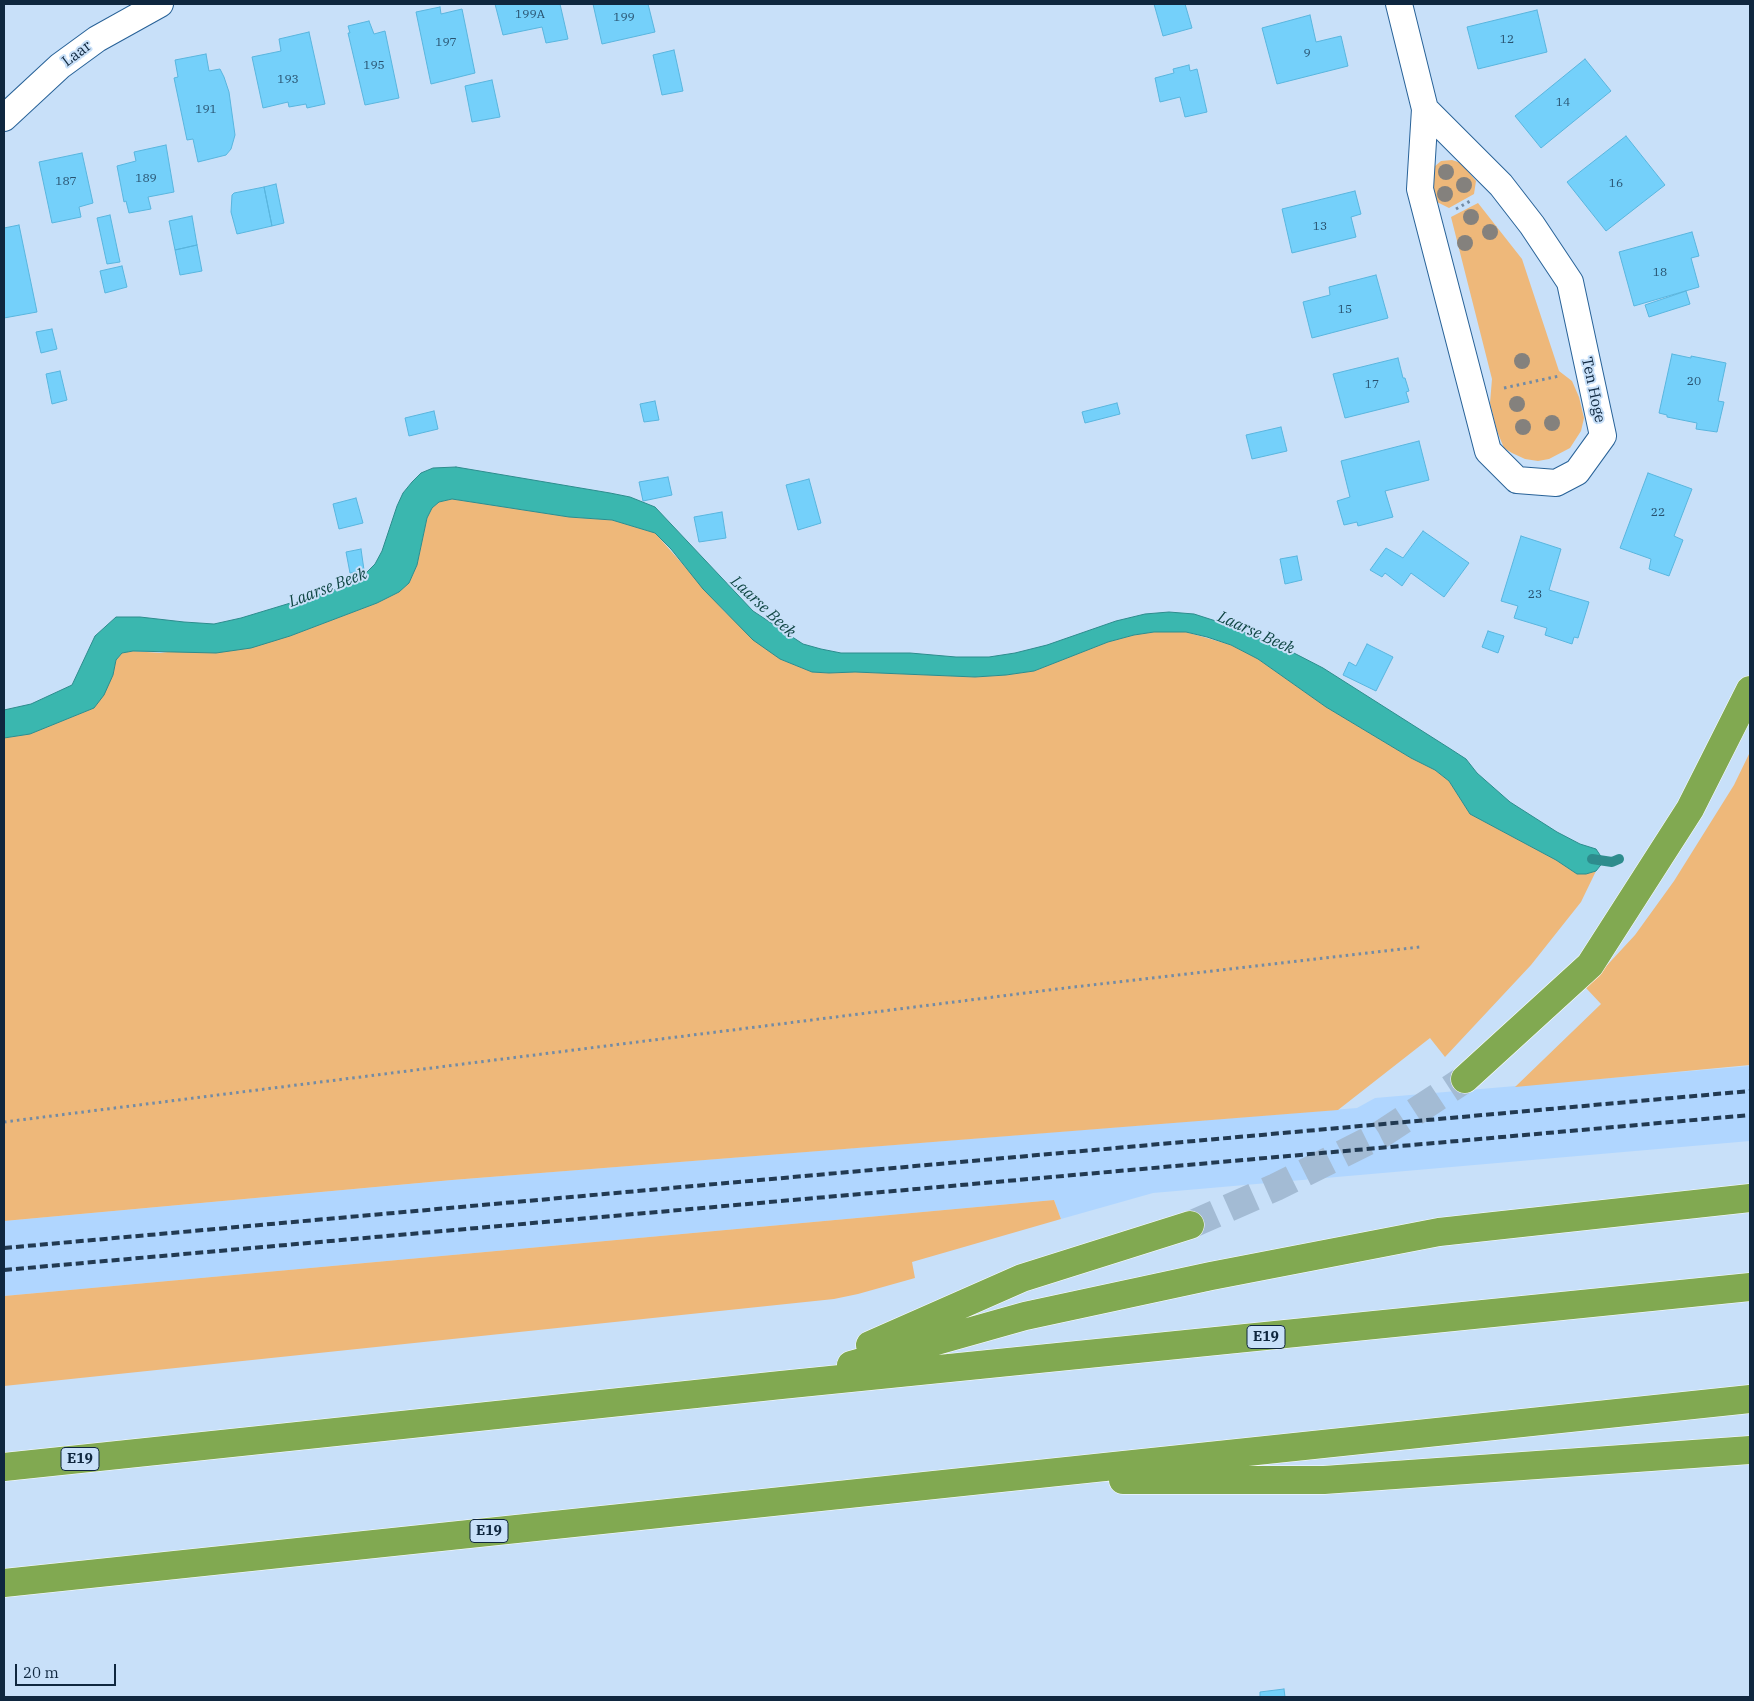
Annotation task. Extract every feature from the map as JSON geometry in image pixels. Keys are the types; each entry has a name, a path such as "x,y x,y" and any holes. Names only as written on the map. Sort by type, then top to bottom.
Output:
{"highway":[{"path":"1465,1079 1590,965 1690,809 1750,690"},
{"path":"782,1385 1025,1316 1211,1276 1439,1232 1679,1204 1750,1198"},
{"path":"782,1385 1022,1278 1190,1225"},
{"name":"E19","path":"4,1467 782,1385 1750,1287"},
{"name":"E19","path":"4,1583 1750,1398"},
{"path":"974,1480 1324,1480 1750,1450"}],"street":[{"name":"Laar","path":"4,118 60,66 97,38 160,4"},
{"name":"Ten Hoge","path":"1399,4 1426,109 1420,189 1488,451 1517,480 1556,483 1577,472 1603,436 1570,282 1532,224 1501,185 1426,109"}],"path":[{"path":"1429,223 1501,185"},
{"path":"1474,395 1589,370"},
{"path":"4,1122 1064,988 1420,947"}],"shaded area":[{"path":"1452,160 1461,163 1476,181 1474,194 1449,208 1435,201 1430,186 1434,167 1441,161"},
{"path":"1478,203 1522,259 1559,371 1572,381 1579,397 1584,418 1581,431 1570,448 1549,459 1538,461 1525,459 1512,453 1504,448 1497,431 1490,403 1492,379 1451,217"},
{"path":"456,467 630,497 655,507 753,611 803,644 821,649 841,653 910,653 956,657 989,657 1047,645 1116,621 1145,614 1169,612 1194,614 1222,623 1292,652 1323,668 1466,759 1477,773 1510,802 1557,832 1580,844 1596,849 1604,861 1596,871 1577,874 1556,860 1470,814 1449,781 1435,770 1411,758 1326,707 1258,659 1231,645 1207,637 1186,632 1154,632 1134,635 1108,642 1034,671 1006,675 975,677 812,672 780,659 753,640 703,589 671,549 655,533 612,520 569,517 452,499 439,502 432,508 427,518 417,565 409,583 399,592 377,603 290,636 251,648 216,653 133,651 122,653 116,660 113,675 104,695 94,708 30,734 4,738 4,710 31,704 72,685 95,636 116,617 140,617 214,624 241,618 340,588 364,575 375,564 382,551 397,506 403,493 412,482 421,473 433,468"},
{"path":"452,499 569,517 612,520 655,533 725,612 780,659 812,672 975,677 1006,675 1034,671 1108,642 1154,632 1186,632 1231,645 1258,659 1326,707 1411,758 1435,770 1449,781 1470,814 1556,860 1577,874 1596,871 1581,902 1531,965 1445,1057 1430,1038 1338,1110 452,1180 4,1221 4,738 30,734 94,708 113,675 116,660 122,653 133,651 160,653 290,636 377,603 399,592 409,583 417,565 427,518 432,508 439,502"},
{"path":"1750,752 1750,1065 1515,1087 1601,1004 1586,988 1635,935 1674,881 1734,785"},
{"path":"1750,1066 1750,1141 1153,1193 1061,1219 1054,1200 4,1296 4,1221 452,1180 1357,1108 1375,1098"},
{"path":"1054,1200 1061,1219 912,1262 915,1278 834,1299 4,1386 4,1296"}],"building":[{"path":"495,4 560,4 568,39 546,43 542,27 503,35"},
{"path":"593,4 648,4 655,32 602,44"},
{"path":"1154,4 1185,4 1192,28 1163,36"},
{"path":"440,7 441,14 462,9 475,73 431,84 416,12"},
{"path":"1537,10 1547,52 1478,69 1467,27"},
{"path":"1310,15 1316,42 1341,36 1348,66 1277,84 1262,28"},
{"path":"369,21 374,34 385,31 399,98 365,105 348,26"},
{"path":"309,32 325,104 307,108 306,104 289,107 288,102 263,108 252,57 281,51 279,39"},
{"path":"674,50 683,91 662,95 653,55"},
{"path":"206,54 209,71 220,69 224,77 229,92 235,135 231,149 226,155 198,162 193,139 187,140 174,78 178,77 175,60"},
{"path":"1585,59 1611,91 1541,148 1515,116"},
{"path":"1189,65 1190,71 1197,69 1207,112 1185,117 1180,97 1160,102 1155,78 1174,73 1173,69"},
{"path":"492,80 500,117 472,122 465,86"},
{"path":"1626,136 1665,185 1606,231 1567,182"},
{"path":"166,145 174,192 148,197 151,209 129,213 126,201 124,202 117,166 136,161 134,152"},
{"path":"82,153 93,203 79,207 81,217 52,223 39,162"},
{"path":"276,184 284,223 272,226 264,187"},
{"path":"264,187 272,226 237,234 231,212 232,195"},
{"path":"1355,191 1361,214 1351,217 1356,237 1292,253 1282,209"},
{"path":"110,215 120,262 107,264 97,218"},
{"path":"192,216 197,245 175,250 169,221"},
{"path":"19,225 37,312 4,318 4,228"},
{"path":"1692,232 1699,256 1691,258 1699,287 1634,306 1619,252"},
{"path":"197,245 202,271 180,275 175,250"},
{"path":"122,266 127,287 105,293 100,271"},
{"path":"1376,275 1388,318 1312,338 1303,302 1330,295 1329,287"},
{"path":"1686,291 1690,304 1649,317 1645,305"},
{"path":"52,329 57,349 41,353 36,332"},
{"path":"1672,354 1726,363 1718,401 1724,402 1717,432 1696,429 1697,423 1667,417 1667,415 1659,413"},
{"path":"1398,358 1403,378 1405,378 1409,391 1406,392 1409,402 1345,418 1333,374"},
{"path":"60,371 67,400 52,404 46,374"},
{"path":"655,401 659,420 644,422 640,404"},
{"path":"1117,403 1120,414 1085,423 1082,412"},
{"path":"434,411 438,429 409,436 405,418"},
{"path":"1281,427 1287,451 1252,459 1246,435"},
{"path":"1419,441 1429,480 1385,491 1393,517 1358,526 1357,522 1344,525 1337,501 1350,497 1341,461"},
{"path":"1648,473 1692,489 1674,536 1683,540 1669,576 1649,569 1651,559 1620,548"},
{"path":"668,477 672,495 643,501 639,482"},
{"path":"809,479 821,523 798,530 786,485"},
{"path":"356,498 363,523 339,529 333,504"},
{"path":"722,512 726,538 699,542 694,517"},
{"path":"1423,531 1469,563 1444,597 1411,573 1402,586 1385,573 1382,577 1370,570 1386,548 1403,558"},
{"path":"1521,536 1561,549 1549,590 1589,602 1578,638 1574,637 1572,644 1545,635 1547,628 1514,618 1518,606 1501,601"},
{"path":"361,549 364,570 350,573 346,552"},
{"path":"1297,556 1302,580 1285,584 1280,559"},
{"path":"1488,631 1504,636 1498,653 1482,647"},
{"path":"1367,644 1393,657 1376,691 1343,675 1349,662 1356,666"},
{"path":"1284,1689 1285,1697 1260,1697 1260,1692"}],"waterway":[{"name":"Laarse Beek","path":"1592,859 1612,862 1619,859"}],"tunnel":[{"path":"1190,1225 1276,1187 1380,1135 1465,1079"}],"railway":[{"path":"4,1248 1750,1091"},
{"path":"4,1270 1750,1115"}]}
